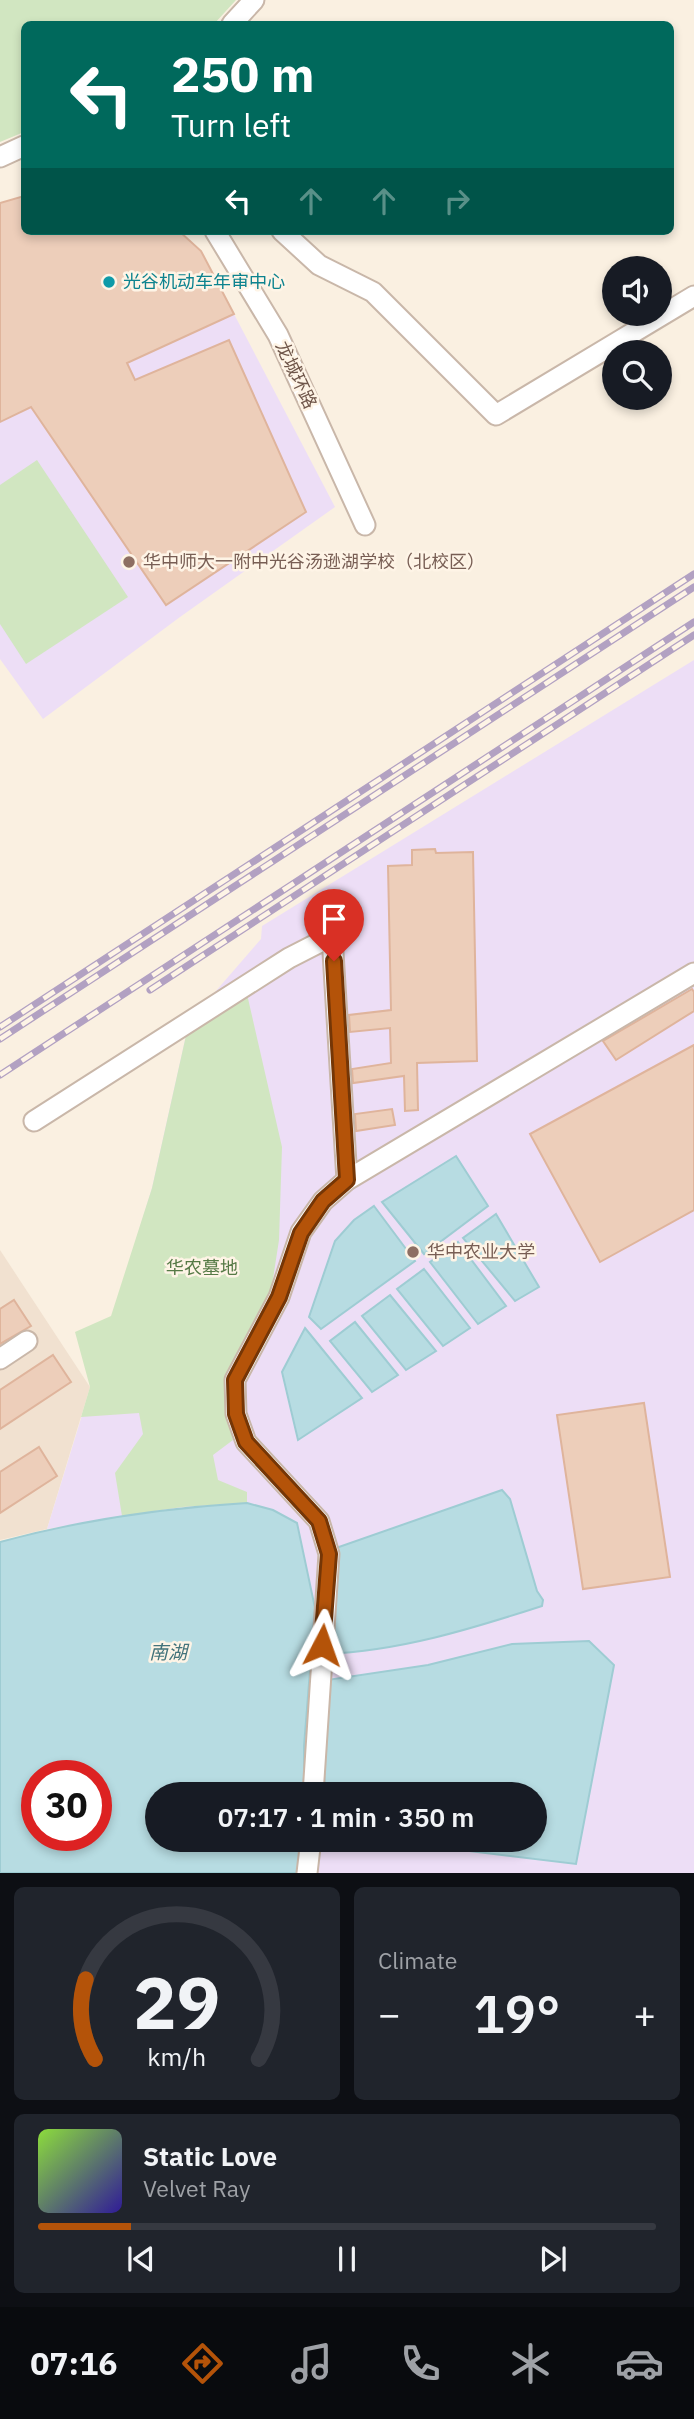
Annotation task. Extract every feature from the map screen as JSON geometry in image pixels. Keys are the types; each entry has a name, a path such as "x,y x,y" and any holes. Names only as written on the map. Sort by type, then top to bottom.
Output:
{"street":[{"path":"235,21 254,0"},
{"path":"0,157 21,147"},
{"name":"龙城环路","path":"217,235 278,335 365,526"},
{"path":"286,235 319,265 373,292 495,415 694,296"},
{"path":"34,1121 289,958 332,936 347,1180"},
{"path":"314,1782 329,1554 319,1521 246,1442 236,1414 235,1380 279,1297 301,1233 323,1201 347,1180 694,973"},
{"path":"0,1359 27,1342"},
{"path":"307,1873 309,1852"}],"shaded area":[{"name":"华中师大一附中光谷汤逊湖学校（北校区）","path":"234,314 335,507 43,719 0,659 0,422"},
{"name":"华中农业大学","path":"694,660 694,1873 299,1873 301,1852 547,1852 547,1782 304,1782 304,1746 315,1608 297,1523 273,1510 247,1503 182,1507 47,1529 152,1188 189,1022 261,939 262,926"},
{"path":"0,1250 90,1387 47,1529 0,1540"}],"green space":[{"path":"0,0 236,0 217,21 21,21 21,133 0,142"},
{"path":"37,460 128,597 26,664 0,624 0,485"},
{"name":"华农墓地","path":"244,981 282,1147 279,1240 271,1292 226,1402 233,1440 213,1455 218,1480 247,1492 247,1503 182,1507 122,1516 115,1473 143,1434 139,1413 81,1417 90,1387 75,1332 111,1316 152,1188 189,1022"}],"water":[{"path":"456,1156 488,1206 424,1254 382,1202"},
{"path":"374,1206 415,1261 321,1329 309,1317 335,1241 354,1220"},
{"path":"496,1214 539,1287 515,1301 463,1238"},
{"path":"458,1242 506,1306 478,1324 430,1262"},
{"path":"424,1269 470,1328 443,1346 397,1289"},
{"path":"390,1295 436,1351 406,1370 362,1316"},
{"path":"355,1322 398,1375 372,1392 330,1341"},
{"path":"305,1328 362,1398 298,1440 282,1372"},
{"path":"502,1490 510,1499 537,1591 543,1600 542,1606 462,1631 408,1644 325,1654 336,1548"},
{"name":"南湖","path":"247,1503 273,1510 297,1523 315,1608 304,1746 304,1782 145,1782 145,1852 301,1852 299,1873 0,1873 0,1542 92,1521"},
{"path":"589,1641 614,1665 576,1864 478,1852 547,1852 547,1782 324,1782 327,1680 428,1665 512,1644"}],"building":[{"path":"21,197 21,235 183,235 201,251 234,314 127,363 135,380 229,340 306,512 166,605 31,407 0,422 0,203"},
{"path":"435,849 436,853 473,852 477,1061 417,1063 418,1110 405,1111 404,1076 353,1083 352,1069 391,1063 390,1028 350,1032 349,1015 391,1010 388,866 412,865 412,850"},
{"path":"692,989 694,1011 616,1060 603,1041"},
{"path":"694,1045 694,1210 600,1262 530,1134"},
{"path":"392,1109 395,1125 356,1131 355,1114"},
{"path":"14,1300 31,1326 0,1344 0,1309"},
{"path":"53,1355 71,1382 0,1429 0,1390"},
{"path":"644,1403 670,1577 583,1589 557,1415"},
{"path":"39,1447 57,1476 0,1513 0,1472"}],"railway":[{"path":"0,1027 694,574"},
{"path":"0,1039 694,587"},
{"path":"0,1075 694,622"},
{"path":"150,990 694,635"}],"place":[{"name":"光谷机动车年审中心","path":"109,282"},
{"name":"华中师大一附中光谷汤逊湖学校（北校区）","path":"129,562"},
{"name":"华中农业大学","path":"413,1252"}],"route":[{"path":"322,1645 329,1554 319,1521 246,1442 236,1414 235,1380 279,1297 301,1233 323,1201 347,1180 334,961"}]}
